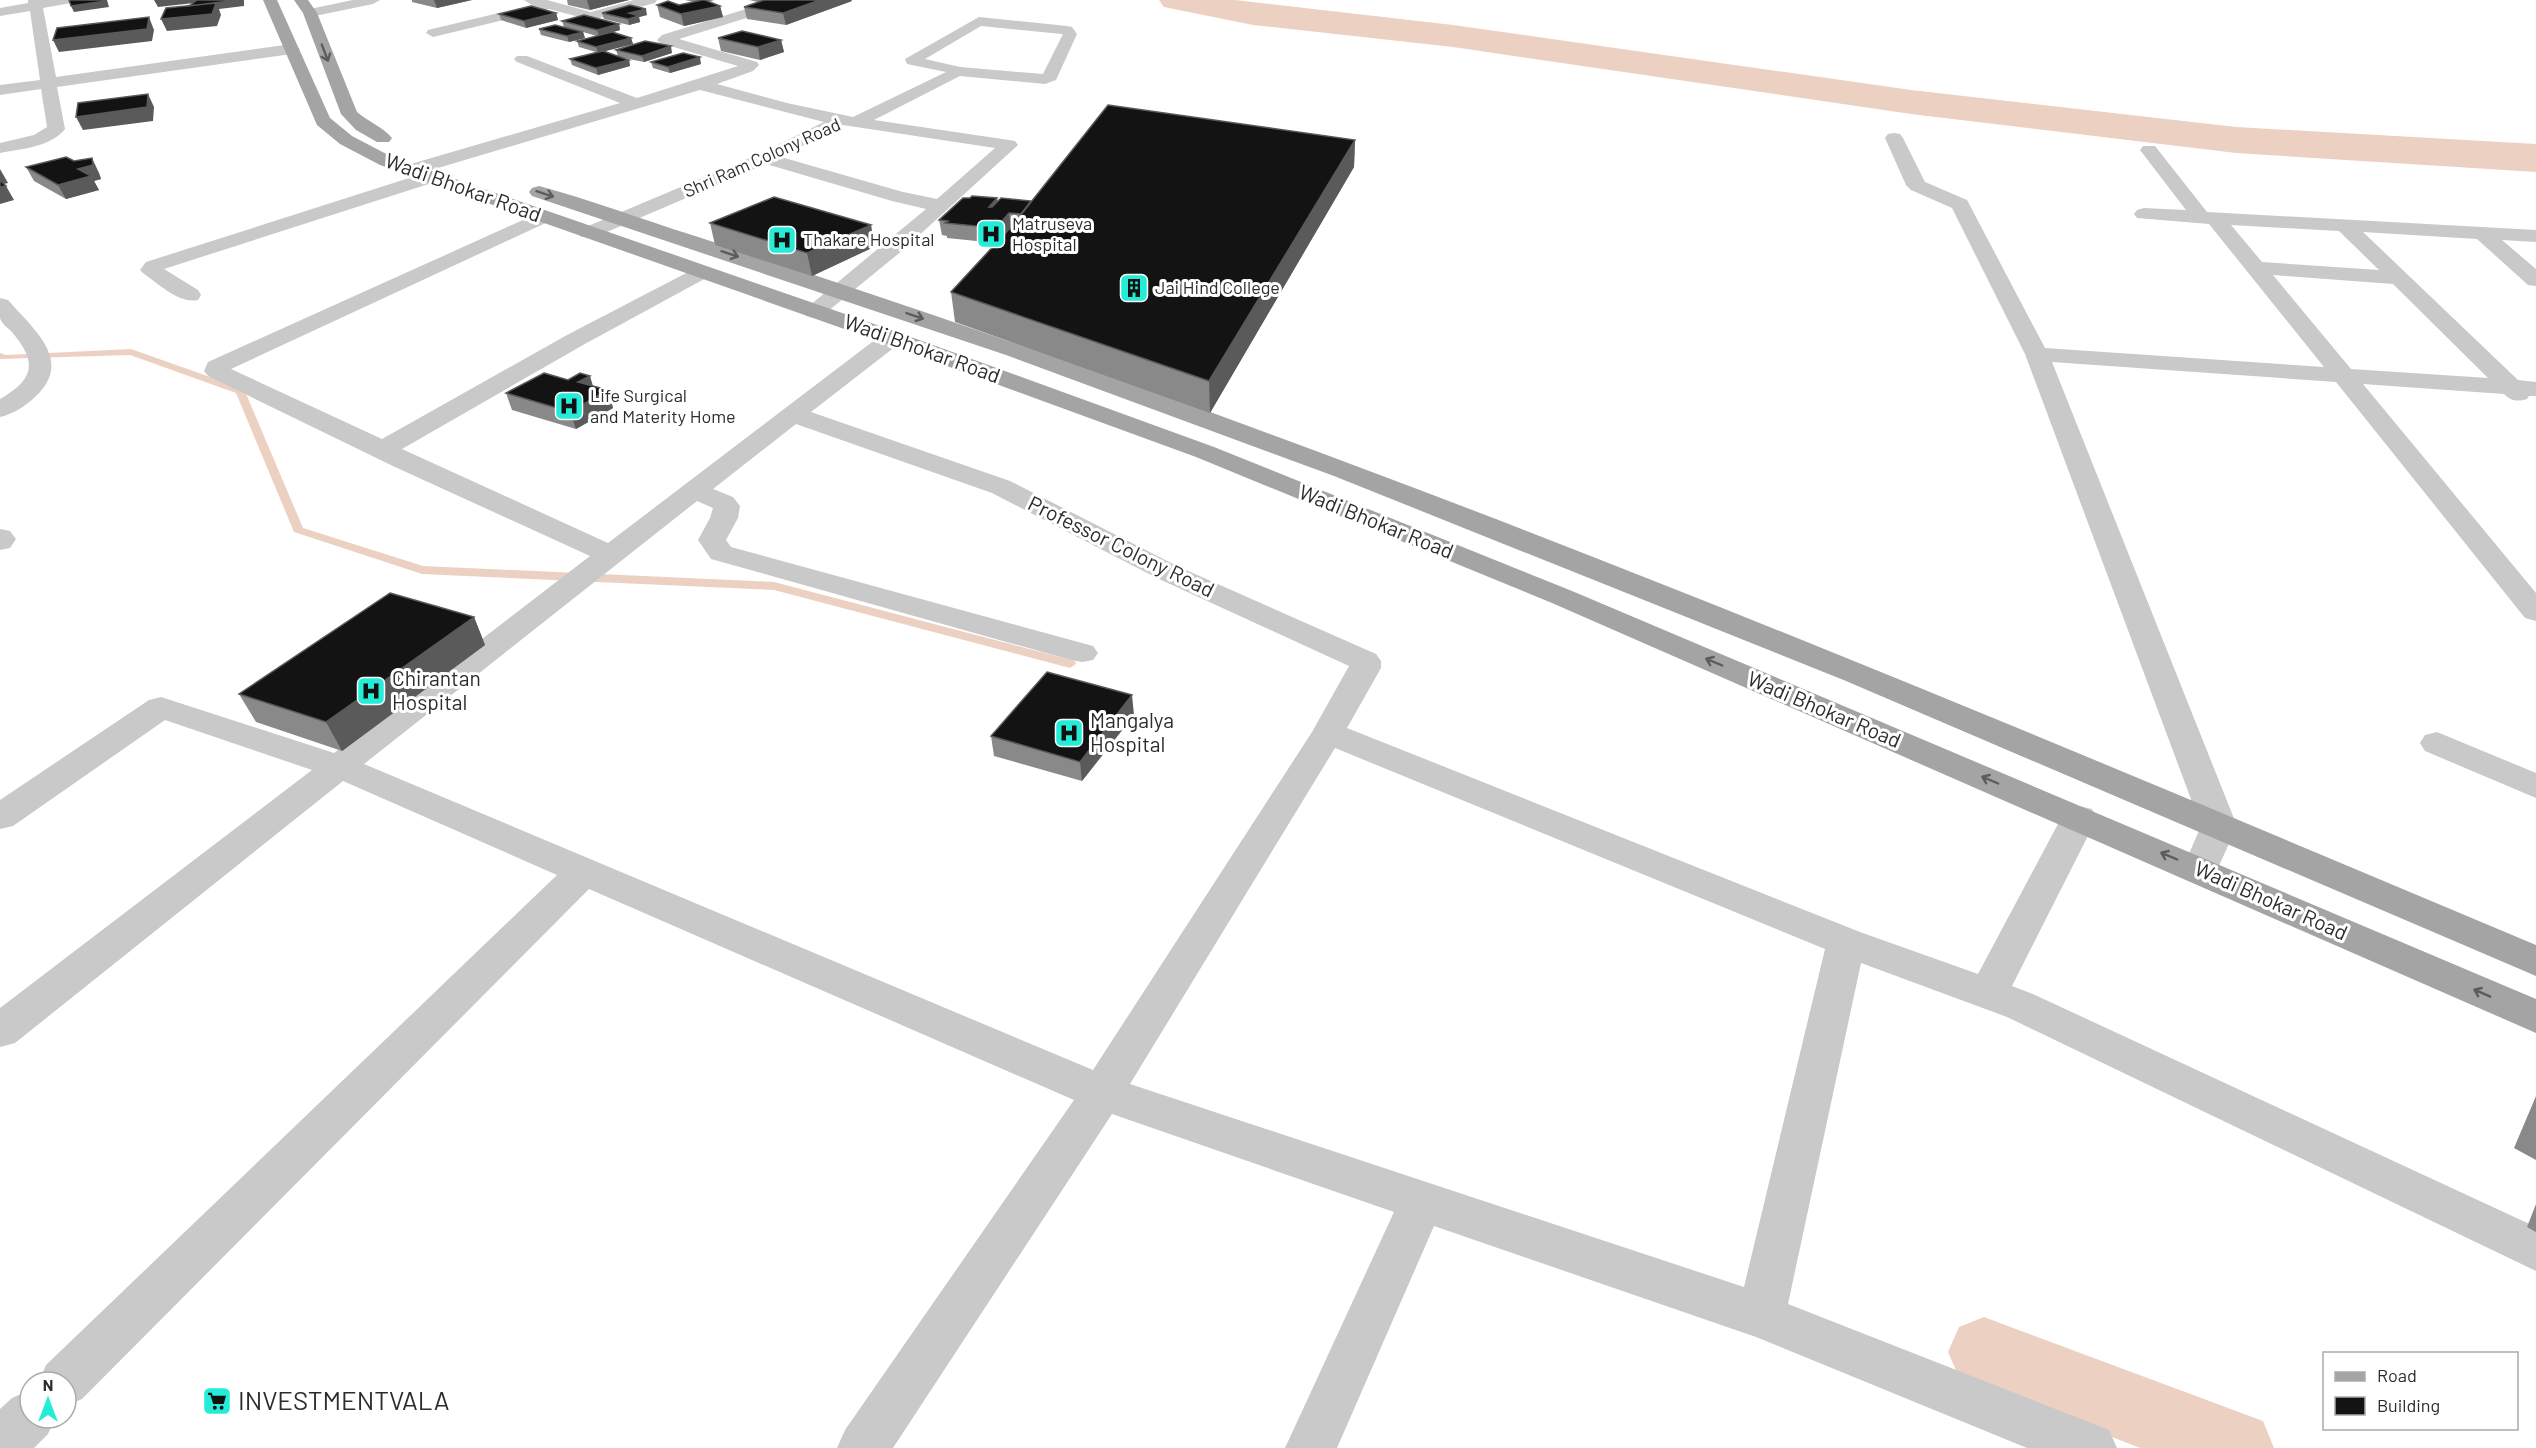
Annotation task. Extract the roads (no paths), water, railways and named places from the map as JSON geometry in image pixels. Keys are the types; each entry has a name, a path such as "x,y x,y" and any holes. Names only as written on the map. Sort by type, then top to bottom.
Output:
{"main road":[{"name":"Wadi Bhokar Road","path":"270,0 323,121 346,140 386,161 428,169 621,219 841,290 1183,411 1681,602 2218,825 2536,961"},
{"name":"Wadi Bhokar Road","path":"306,7 349,114 428,169 543,217 892,338 1204,452 1643,633 2200,870 2536,1017"},
{"path":"1643,633 1681,602"}],"street":[{"path":"0,12 36,2 66,0"},
{"path":"306,7 373,0"},
{"path":"531,0 591,16 650,0"},
{"path":"190,295 151,270 153,266 428,169 700,85 747,68 751,64 665,40 790,0"},
{"path":"0,148 40,139 56,129 46,82 36,2"},
{"path":"433,33 548,5"},
{"path":"983,21 1070,32 1050,77 1045,79 955,71 917,63 913,58 983,21"},
{"path":"0,90 292,49"},
{"path":"522,59 636,104"},
{"path":"700,85 785,108 849,121 953,75 955,71"},
{"name":"Shri Ram Colony Road","path":"588,233 849,121 1010,145 941,206 814,311"},
{"path":"1894,138 1913,181 1918,186 1960,204 2037,354 2218,825 2200,870"},
{"path":"2149,150 2209,219 2256,268 2536,612"},
{"name":"Shri Ram Colony Road","path":"765,158 899,197 941,206"},
{"path":"2144,214 2536,236"},
{"path":"543,217 216,367 216,371 383,449 604,560"},
{"path":"2345,226 2536,412"},
{"path":"2482,233 2536,280"},
{"path":"2256,268 2398,278"},
{"path":"383,449 575,340 701,273"},
{"path":"0,304 41,360 34,388 0,410"},
{"path":"0,1031 892,338"},
{"path":"2037,354 2536,389"},
{"name":"Professor Colony Road","path":"795,415 1001,487 1167,572 1365,661 1365,668 1328,733"},
{"path":"693,492 723,500 728,505 727,514 712,540 721,553 1082,653"},
{"path":"0,537 2,539 0,542"},
{"path":"0,817 161,706 340,767 1102,1093 1761,1316 2091,1448"},
{"path":"863,1448 1102,1093 1328,733 1846,942 2021,1006 2536,1250"},
{"path":"2437,743 2536,786"},
{"path":"1988,994 2079,818"},
{"path":"76,1370 584,872"},
{"path":"1761,1316 1846,942"},
{"path":"1311,1448 1422,1202"},
{"path":"0,1445 18,1428"}],"waterway":[{"path":"1176,0 1253,14 1453,36 1911,102 2236,140 2536,158"},
{"path":"0,356 5,358 131,352 240,391 298,530 422,570 774,586 1070,664"},
{"path":"1984,1352 2236,1448"}],"place":[{"name":"Matruseva Hospital","path":"991,234"},
{"name":"Thakare Hospital","path":"782,240"},
{"name":"Jai Hind College","path":"1134,288"},
{"name":"Life Surgical and Materity Home","path":"569,406"},
{"name":"Chirantan Hospital","path":"371,691"},
{"name":"Mangalya Hospital","path":"1069,733"},
{"name":"INVESTMENTVALA","path":"217,1401"}]}
